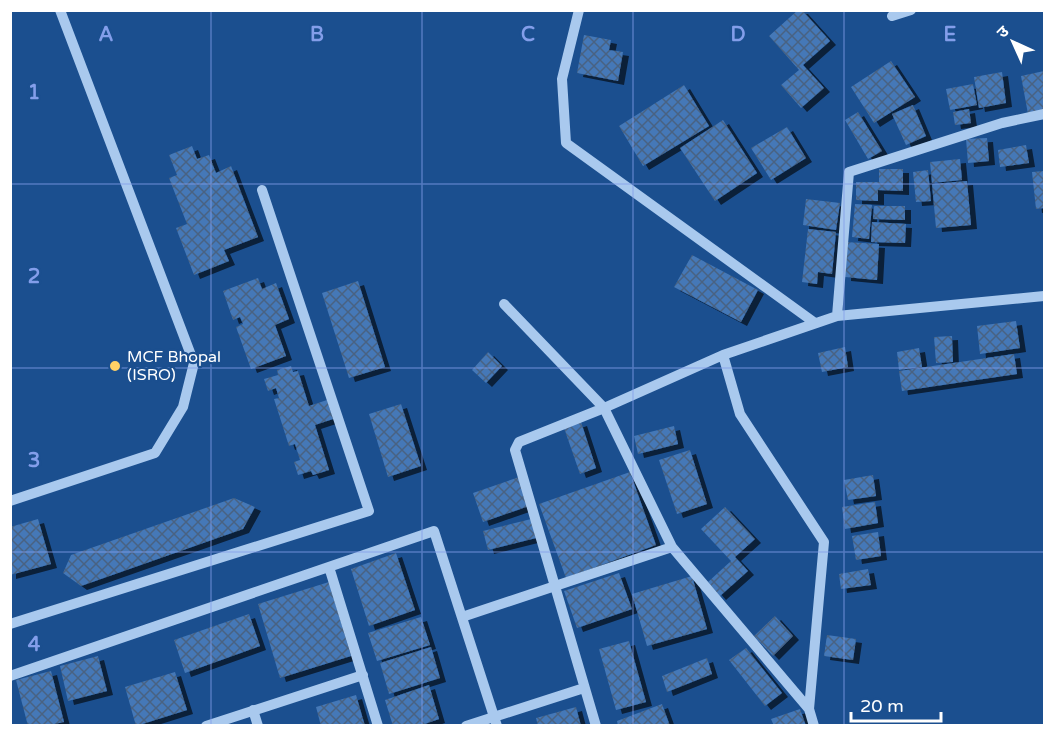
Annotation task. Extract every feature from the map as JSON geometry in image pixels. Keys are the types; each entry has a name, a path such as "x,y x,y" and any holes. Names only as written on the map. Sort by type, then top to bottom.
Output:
{"street":[{"path":"10,501 155,453 183,407 194,363 60,10"},
{"path":"579,10 562,79 566,143 815,323"},
{"path":"892,16 911,10"},
{"path":"837,316 849,172 1002,123 1044,114"},
{"path":"10,624 369,511 262,190"},
{"path":"596,726 515,450 519,441 604,408 723,355 837,316 1044,296"},
{"path":"504,304 604,408 672,547 809,709"},
{"path":"723,355 740,414 824,542 809,709 813,726"},
{"path":"10,676 434,531 495,721"},
{"path":"462,617 672,547"},
{"path":"329,567 378,726"},
{"path":"206,726 363,675"},
{"path":"466,726 495,721 584,688"},
{"path":"253,710 258,726"}],"building":[{"path":"798,10 802,10 830,41 803,65 824,88 801,108 781,85 799,70 769,36"},
{"path":"584,35 611,40 609,50 623,52 618,81 577,73"},
{"path":"891,61 915,97 874,123 851,87"},
{"path":"1044,71 1044,111 1028,114 1021,76"},
{"path":"1002,72 1006,103 979,108 974,77"},
{"path":"973,84 977,105 950,110 946,89"},
{"path":"684,85 709,126 643,166 619,126"},
{"path":"913,105 926,136 906,145 892,114"},
{"path":"969,109 971,123 955,125 953,112"},
{"path":"858,112 882,151 868,159 845,120"},
{"path":"723,120 757,173 715,201 680,148"},
{"path":"787,127 806,158 771,180 751,148"},
{"path":"987,138 989,161 968,163 966,139"},
{"path":"1026,145 1029,163 1000,167 998,150"},
{"path":"192,146 197,159 209,155 216,173 231,166 258,237 224,250 229,261 194,275 176,228 187,224 169,178 177,175 169,155"},
{"path":"960,159 962,180 932,183 930,162"},
{"path":"879,169 903,169 903,191 878,190 878,201 856,200 856,182 879,182"},
{"path":"928,170 931,201 916,202 913,172"},
{"path":"1044,171 1044,208 1036,209 1032,172"},
{"path":"967,181 971,225 936,228 932,184"},
{"path":"806,199 840,203 836,230 803,225"},
{"path":"855,204 872,205 869,239 852,237"},
{"path":"874,206 905,206 905,220 873,219"},
{"path":"872,222 906,224 905,243 871,242"},
{"path":"808,229 836,232 832,274 818,272 817,284 802,282"},
{"path":"846,242 879,244 877,280 845,277"},
{"path":"692,255 758,290 741,322 674,287"},
{"path":"258,278 262,289 276,283 289,319 275,325 286,356 251,369 236,327 243,324 240,317 233,320 223,291"},
{"path":"358,281 385,367 349,378 322,293"},
{"path":"1016,321 1020,348 980,354 977,326"},
{"path":"952,336 953,362 936,363 934,337"},
{"path":"845,347 848,367 822,372 818,353"},
{"path":"919,348 922,367 899,370 897,352"},
{"path":"488,352 502,366 486,383 472,370"},
{"path":"1014,354 1017,374 902,391 899,371"},
{"path":"291,366 293,372 298,371 309,406 327,400 333,419 315,425 329,470 313,475 311,471 298,475 294,462 300,460 295,444 289,446 274,399 279,398 276,388 268,391 264,379 278,375 277,370"},
{"path":"401,404 421,466 388,477 369,414"},
{"path":"581,422 596,468 580,474 564,428"},
{"path":"674,426 678,444 638,454 634,436"},
{"path":"690,450 707,504 677,514 659,460"},
{"path":"630,472 656,545 566,578 539,504"},
{"path":"873,475 876,496 848,500 844,480"},
{"path":"519,477 529,506 483,522 473,493"},
{"path":"234,498 255,507 243,529 81,586 63,573 71,555"},
{"path":"875,502 878,523 845,529 842,507"},
{"path":"725,507 755,539 735,557 748,571 720,596 708,582 731,561 701,529"},
{"path":"38,519 51,564 10,575 10,527"},
{"path":"531,519 536,538 488,550 483,531"},
{"path":"878,532 881,556 856,560 852,536"},
{"path":"396,553 415,610 369,626 351,569"},
{"path":"868,569 871,585 841,589 839,574"},
{"path":"619,573 632,609 577,628 564,591"},
{"path":"692,576 707,629 647,646 632,594"},
{"path":"329,582 351,656 280,678 258,604"},
{"path":"249,614 260,646 185,673 174,640"},
{"path":"775,616 793,636 773,656 754,636"},
{"path":"421,617 430,645 377,661 368,633"},
{"path":"827,635 856,639 853,660 824,656"},
{"path":"629,641 646,702 616,710 599,649"},
{"path":"431,647 440,678 389,694 380,663"},
{"path":"746,648 782,693 765,706 729,660"},
{"path":"98,656 107,691 68,701 60,666"},
{"path":"707,658 712,674 667,692 662,676"},
{"path":"51,671 64,722 54,724 54,726 28,726 16,680"},
{"path":"175,672 187,710 136,726 125,687"},
{"path":"429,685 439,719 419,726 393,726 385,700"},
{"path":"356,695 365,726 321,726 316,707"},
{"path":"662,704 670,726 618,726 617,721"},
{"path":"576,707 581,726 538,726 536,718"},
{"path":"800,709 806,726 774,726 771,719"}],"place":[{"name":"MCF Bhopal (ISRO)","path":"115,366"}]}
